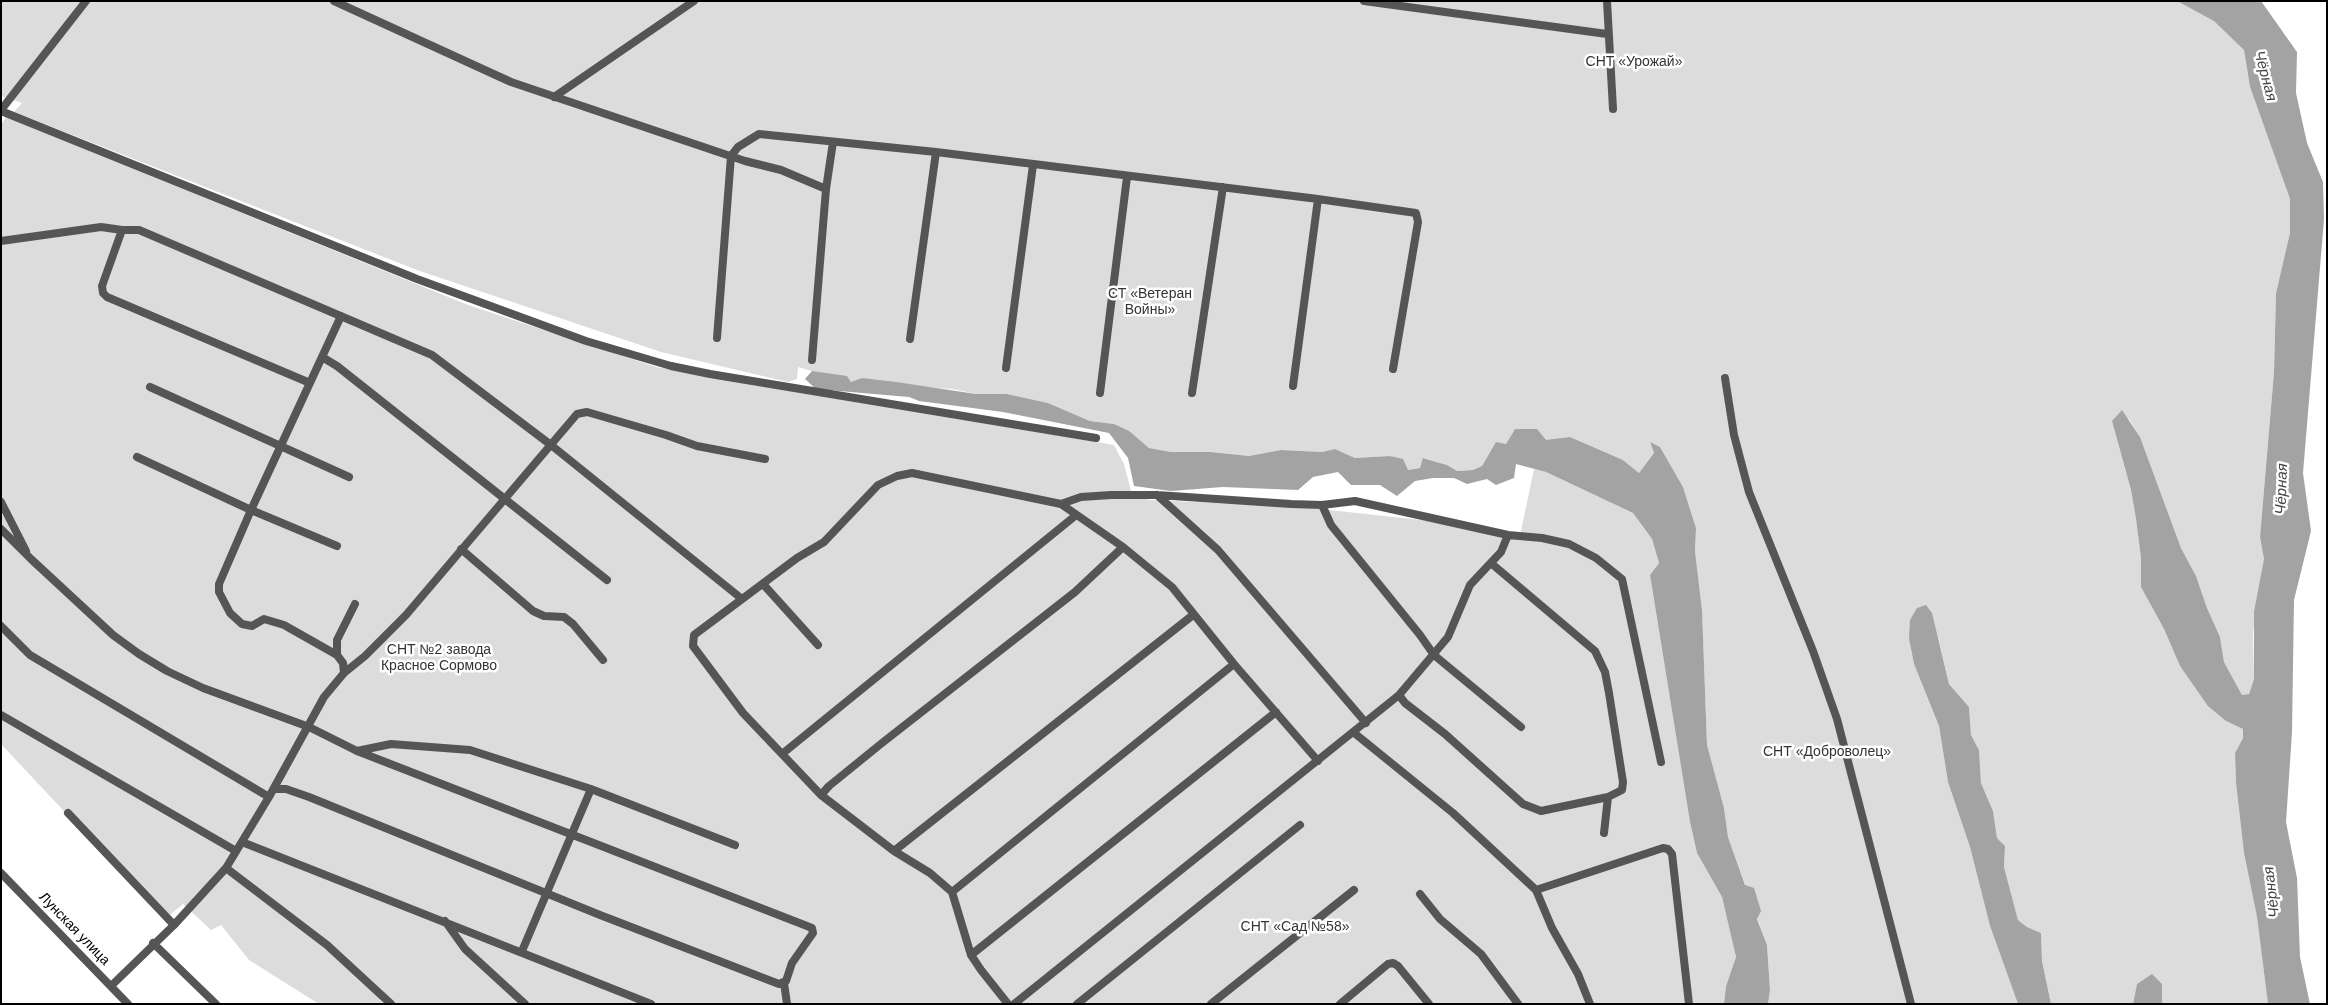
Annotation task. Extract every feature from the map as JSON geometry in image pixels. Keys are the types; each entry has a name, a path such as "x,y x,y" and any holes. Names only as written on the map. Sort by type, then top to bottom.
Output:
{"street":[{"path":"86,1 1,111 417,279 586,341 671,366 710,374 1096,438"},
{"path":"334,1 511,82 731,156 781,170 826,189"},
{"path":"554,98 694,1"},
{"path":"1364,1 1607,34"},
{"path":"1607,1 1607,34 1613,109"},
{"path":"717,338 731,156 738,147 759,134 936,152 1318,199 1416,213 1418,222 1393,370"},
{"path":"812,360 826,189 833,142"},
{"path":"910,339 936,152"},
{"path":"1006,368 1033,165"},
{"path":"1100,393 1126,176"},
{"path":"1192,392 1223,187"},
{"path":"1293,386 1318,199"},
{"path":"1,241 94,228 139,230 432,355 550,445 742,599"},
{"path":"122,230 102,286 103,293 107,297 310,383"},
{"path":"341,316 251,510 219,584 218,592 230,613 242,624 252,626 264,619 284,625 337,655 343,663 344,673"},
{"path":"322,357 337,366 607,580"},
{"path":"1725,378 1734,435 1749,492 1813,651 1837,719 1912,1004"},
{"path":"150,387 349,477"},
{"path":"111,986 174,925 226,868 274,789 324,697 344,673 365,656 406,615 576,414 587,412 697,446 765,459"},
{"path":"137,458 251,510 337,546"},
{"path":"1008,1004 980,970 971,955 965,941 952,892 930,873 894,851 821,795 743,713 692,646 694,635 824,542 878,485 897,476 912,473 1061,504 1123,547 1172,587 1234,664 1318,761"},
{"path":"1061,504 1081,497 1157,495 1322,505 1355,501 1508,535 1542,538 1569,544 1596,558 1622,579 1661,762"},
{"path":"1157,495 1218,550 1366,723"},
{"path":"1,502 30,559"},
{"path":"1322,505 1332,525 1434,655 1521,727"},
{"path":"782,754 1076,516"},
{"path":"1,529 30,559 113,635 160,667 203,688 309,727 357,751 572,833 812,928 812,937 798,954 784,983 787,1004"},
{"path":"1014,1004 1399,695 1448,638 1470,585 1492,564 1501,552 1508,535"},
{"path":"821,795 829,786 882,743 1075,592 1123,547"},
{"path":"461,549 533,611 544,616 564,617 573,624 603,660"},
{"path":"1399,695 1405,703 1452,741 1523,804 1541,811 1608,797 1622,790 1623,782 1605,672 1595,651 1492,564"},
{"path":"763,584 818,645"},
{"path":"337,655 337,640 355,604"},
{"path":"894,851 1193,614"},
{"path":"1,626 30,655 269,797"},
{"path":"952,892 1234,664"},
{"path":"971,955 1276,712"},
{"path":"1,715 236,851"},
{"path":"1353,732 1453,813 1536,890 1552,928 1578,974 1590,1004"},
{"path":"357,751 391,744 470,750 591,789 735,845"},
{"path":"274,789 286,789 308,797 779,984 784,983"},
{"path":"522,951 591,789"},
{"path":"1604,833 1608,797"},
{"path":"68,813 174,925"},
{"path":"1082,1002 1300,825"},
{"path":"242,842 522,951 651,1004"},
{"path":"1536,890 1663,848 1668,849 1672,854 1689,1004"},
{"path":"226,868 327,945 391,1004"},
{"name":"Лунская улица","path":"1,873 128,1004"},
{"path":"1211,1004 1354,890"},
{"path":"1420,894 1440,919 1481,954 1518,1004"},
{"path":"444,921 465,949 525,1004"},
{"path":"154,943 216,1004"},
{"path":"1340,1004 1388,964 1398,966 1429,1004"}],"green space":[{"path":"1,1 2177,1 2214,20 2244,50 2250,87 2290,199 2290,233 2276,293 2274,372 2260,537 2264,559 2253,633 2254,679 2249,694 2242,695 2224,662 2220,637 2196,576 2181,548 2140,437 2129,419 2112,421 2131,490 2141,558 2141,587 2164,629 2180,666 2226,721 2243,729 2243,738 2235,753 2236,783 2244,853 2257,917 2268,1004 2162,1004 2161,1001 2137,984 2133,1004 2051,1004 2042,961 2041,933 2027,927 2018,920 2004,867 2005,846 1997,838 1993,811 1981,783 1979,750 1971,735 1969,707 1949,684 1938,637 1909,639 1914,664 1939,726 1948,782 1970,847 1990,926 2018,1004 1768,1004 1770,990 1767,945 1728,837 1724,808 1707,745 1702,610 1695,551 1696,528 1683,487 1660,447 1650,443 1654,453 1639,473 1623,460 1570,437 1546,441 1515,429 1506,444 1496,443 1482,466 1473,470 1457,471 1447,465 1424,458 1420,468 1408,470 1391,456 1355,458 1335,449 1322,452 1281,450 1249,456 1211,452 1171,452 1149,448 1129,432 1114,424 1090,421 1048,403 1007,394 976,394 953,389 850,382 798,367 797,379 788,382 661,352 417,270 14,112 22,103 1,96"},
{"name":"СНТ №2 завода Красное Сормово","path":"6,117 468,305 656,367 1114,445 1124,464 1132,495 1150,500 1302,507 1457,524 1520,536 1534,469 1546,472 1633,513 1652,539 1659,563 1650,575 1690,822 1697,853 1722,897 1736,957 1726,986 1724,1004 319,1004 249,960 221,925 211,930 183,904 165,919 1,744 1,125"}],"water":[{"name":"Чёрная","path":"2177,1 2261,1 2297,52 2296,93 2307,143 2323,182 2324,219 2303,473 2311,531 2294,600 2292,732 2286,822 2297,878 2300,957 2310,1004 2268,1004 2257,917 2244,853 2236,783 2235,753 2243,738 2243,729 2226,721 2208,706 2180,666 2164,629 2141,587 2141,558 2131,490 2112,421 2122,410 2140,437 2181,548 2196,576 2220,637 2224,662 2242,695 2249,694 2254,679 2254,612 2264,559 2260,537 2274,372 2276,293 2290,233 2290,199 2250,87 2244,50 2214,21"},
{"path":"812,371 847,376 851,382 862,378 976,394 1007,394 1048,403 1090,421 1114,424 1129,431 1149,448 1171,452 1211,452 1249,456 1281,450 1322,452 1335,449 1355,458 1390,456 1403,459 1408,470 1420,468 1423,458 1447,465 1457,471 1473,470 1482,466 1496,442 1506,444 1515,429 1537,429 1546,440 1570,437 1623,460 1639,473 1654,453 1650,442 1660,447 1683,487 1696,528 1695,551 1702,610 1707,745 1724,808 1728,837 1745,885 1754,888 1761,911 1757,919 1767,945 1770,990 1768,1004 1724,1004 1726,986 1736,957 1722,897 1697,853 1690,822 1650,575 1659,563 1652,539 1633,513 1546,472 1516,464 1514,478 1496,485 1487,479 1467,484 1454,478 1433,478 1415,481 1397,496 1380,485 1351,485 1338,472 1313,477 1298,490 1223,487 1171,491 1134,486 1128,458 1109,433 1003,412 919,401 909,397 816,389 805,379"},
{"path":"1926,605 1932,613 1949,684 1969,707 1971,735 1979,750 1981,783 1993,811 1997,838 2005,846 2004,867 2018,920 2027,927 2041,933 2042,961 2051,1004 2018,1004 1990,926 1970,847 1948,782 1939,726 1914,664 1909,639 1910,620 1917,608"},
{"path":"2152,974 2162,984 2162,1004 2133,1004 2137,984"}],"park label":[{"name":"СНТ «Урожай»","path":"1634,62"},
{"name":"СТ «Ветеран Войны»","path":"1150,302"},
{"name":"СНТ «Доброволец»","path":"1827,752"},
{"name":"СНТ «Сад №58»","path":"1295,927"}]}
